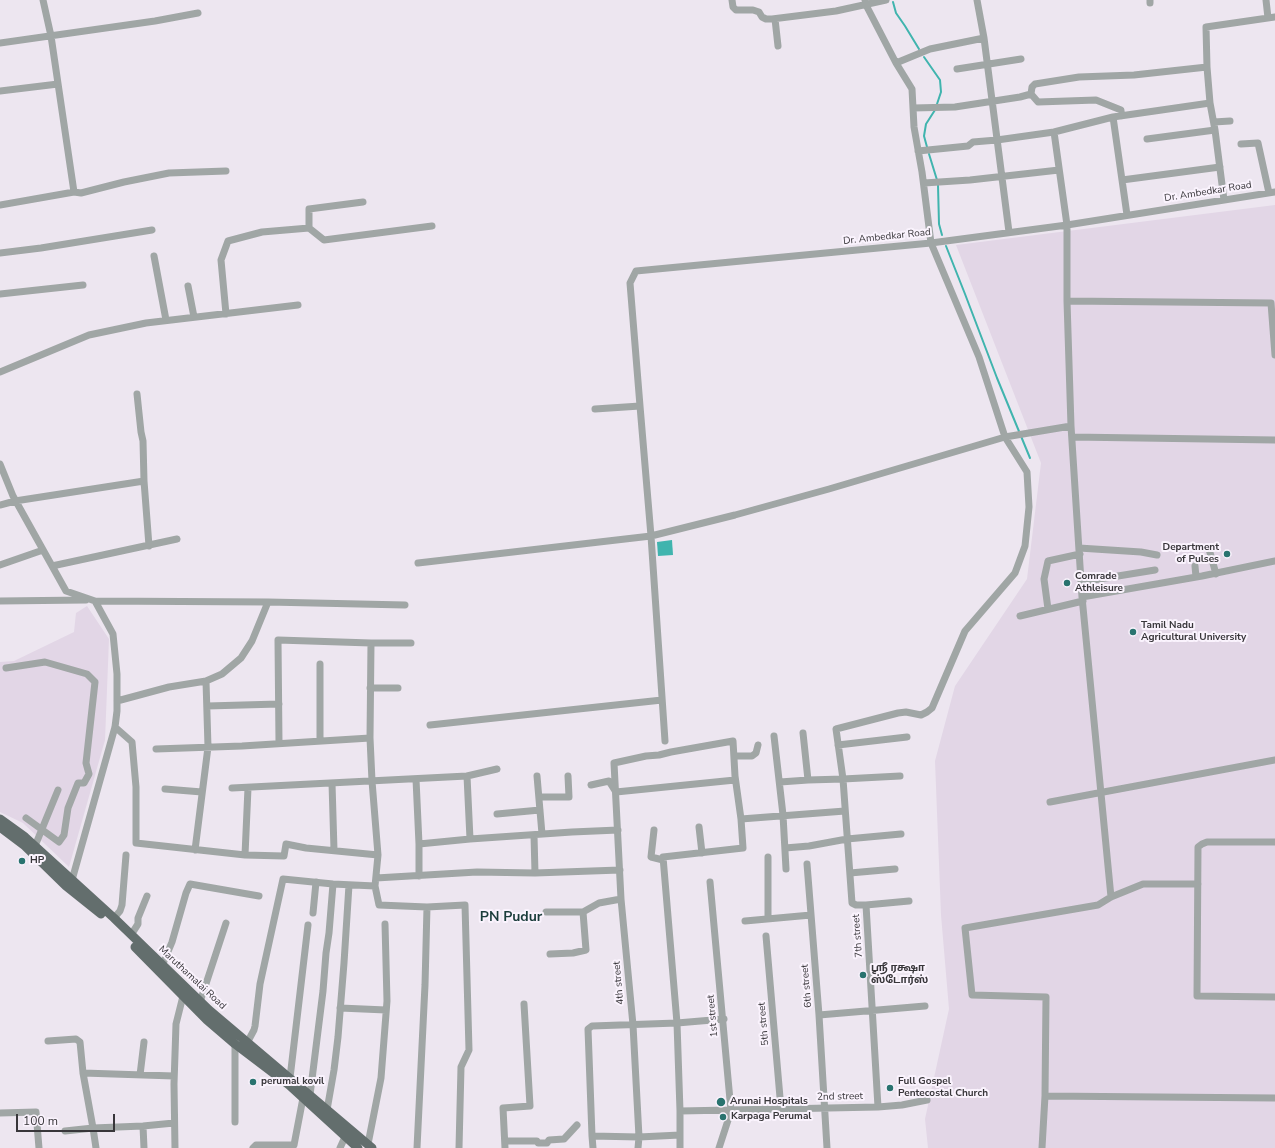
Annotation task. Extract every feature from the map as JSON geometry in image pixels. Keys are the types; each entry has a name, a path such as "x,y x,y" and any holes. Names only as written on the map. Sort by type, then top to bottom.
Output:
{"main road":[{"name":"Maruthamalai Road","path":"0,819 14,828 35,846 69,883 186,993 200,1002 290,1078 345,1137 358,1148"},
{"name":"Maruthamalai Road","path":"0,827 114,918 162,966 208,1020 235,1044 289,1085 327,1110 370,1146"}],"street":[{"path":"43,0 51,36 74,192"},
{"path":"732,0 733,7 736,10 753,10 759,12 762,17 766,19 805,16 886,0"},
{"path":"977,0 984,38 1010,232"},
{"path":"1224,200 1214,122 1210,103 1206,27 1272,18 1266,0"},
{"path":"865,3 896,63 912,89 914,127 924,183 931,242 979,357 1005,437"},
{"path":"0,43 155,21 198,13"},
{"path":"776,19 778,46"},
{"path":"896,63 930,49 984,38"},
{"path":"957,69 1021,58"},
{"path":"1127,215 1122,180 1117,116 1121,110 1096,100 1038,102 1031,94 1032,86 1035,84 1079,77 1134,75 1207,67"},
{"path":"0,91 58,84"},
{"path":"913,108 975,105 1031,94"},
{"path":"918,151 968,146 973,142 1054,132 1117,116 1210,103"},
{"path":"1214,122 1230,121"},
{"path":"1147,139 1215,130"},
{"path":"1054,132 1067,225 1067,301 1071,426 1081,582 1111,897"},
{"path":"1241,144 1258,143 1272,192"},
{"path":"1122,180 1220,167"},
{"path":"924,183 970,180 1059,170"},
{"path":"0,205 74,192 81,193 169,173 226,171"},
{"name":"Dr. Ambedkar Road","path":"640,406 630,283 636,271 931,242 1067,225 1272,192"},
{"path":"309,228 309,209 363,202"},
{"path":"226,314 221,260 228,241 262,232 309,228 324,240 432,226"},
{"path":"0,252 41,248 152,230"},
{"path":"154,256 166,320"},
{"path":"0,294 83,285"},
{"path":"188,286 194,317"},
{"path":"1067,301 1271,303 1275,355"},
{"path":"0,372 89,335 166,320 298,306"},
{"path":"137,394 143,441 144,481 149,546"},
{"path":"595,409 640,406 651,536 665,741"},
{"path":"418,563 651,536 829,489 1005,437 1071,426"},
{"name":"7th street","path":"878,1107 866,905 853,905 852,903 843,780 836,729 898,713 906,712 921,715 932,708 965,631 1015,573 1025,546 1029,507 1027,472 1005,437"},
{"path":"1072,437 1275,440"},
{"path":"0,464 15,501 66,591 94,600 113,634 117,674 117,711 115,727 69,883"},
{"path":"0,504 144,481"},
{"path":"52,566 177,539"},
{"path":"1209,549 1216,574"},
{"path":"0,565 43,550"},
{"path":"1048,609 1044,579 1048,561 1079,551 1141,552 1157,556"},
{"path":"1020,616 1083,599 1216,574 1275,561"},
{"path":"1195,566 1196,577"},
{"path":"1081,582 1155,570"},
{"path":"0,601 94,600 405,605"},
{"path":"117,701 169,687 206,681 222,674 241,658 252,641 268,602"},
{"path":"279,743 278,640 411,643"},
{"path":"371,643 370,738 378,855 375,886 379,913"},
{"path":"6,668 45,662 87,674 95,682 86,763 89,774 84,783 78,783 68,808 64,835 59,842 26,818"},
{"path":"320,664 320,740"},
{"path":"195,850 208,747 206,681"},
{"path":"370,688 398,688"},
{"path":"430,725 662,700"},
{"path":"207,706 279,704"},
{"path":"115,727 132,742 136,787 136,843 245,855 284,856 286,844 306,848 378,855"},
{"path":"803,733 808,780"},
{"path":"774,736 784,816 786,869"},
{"path":"838,745 907,737"},
{"path":"156,749 370,738"},
{"name":"4th street","path":"638,1148 639,1137 633,1025 621,899 614,763 733,741 734,756"},
{"path":"680,1148 677,1023 663,857 742,848 741,819 734,756 752,756 756,753 758,745"},
{"path":"1050,802 1275,760"},
{"path":"232,788 468,776 497,769"},
{"path":"468,776 470,839"},
{"path":"538,776 542,834"},
{"path":"539,797 570,797 568,776"},
{"path":"780,782 900,776"},
{"path":"416,779 419,876"},
{"path":"591,785 609,781 616,792 736,780"},
{"path":"332,783 334,850"},
{"path":"245,855 248,788"},
{"path":"165,789 202,792"},
{"path":"35,846 58,790"},
{"path":"497,814 540,810"},
{"path":"741,819 845,811"},
{"path":"699,827 702,853"},
{"path":"419,844 470,839 618,830"},
{"path":"654,830 651,857 663,860"},
{"path":"785,848 809,846 847,839 901,834"},
{"path":"534,835 535,872"},
{"path":"1275,842 1212,842 1202,844 1198,847 1197,996 1275,997"},
{"path":"114,918 120,912 122,905 126,855"},
{"path":"768,857 768,919"},
{"name":"6th street","path":"807,864 819,1015 827,1148"},
{"path":"850,873 895,869"},
{"path":"376,878 477,872 620,870"},
{"path":"247,1043 255,1026 260,984 283,878 333,884 375,886"},
{"path":"313,913 316,882"},
{"name":"1st street","path":"710,882 724,1019 731,1111 719,1148"},
{"path":"162,966 172,942 190,884 259,896"},
{"path":"253,1148 256,1145 294,1146 307,1097 323,991 333,884"},
{"path":"1042,1148 1045,1096 1046,997 972,995 966,928 1098,905 1111,897 1143,884 1198,884"},
{"path":"327,1110 334,1070 344,963 349,885"},
{"path":"131,935 138,924 138,918 147,896"},
{"path":"546,912 583,912 598,903 621,899"},
{"path":"866,905 909,902"},
{"path":"379,905 427,907 465,905 469,1050 461,1067 459,1148"},
{"path":"417,1148 425,985 427,907"},
{"path":"550,954 573,953 586,950 583,912"},
{"path":"746,921 811,915"},
{"path":"200,1002 226,922"},
{"path":"370,1146 381,1078 386,1010 385,924"},
{"path":"290,1078 308,925"},
{"name":"5th street","path":"766,936 781,1110"},
{"path":"175,1148 174,1076 176,1024 186,993"},
{"path":"524,1004 530,1106 503,1108 505,1145 537,1141 538,1143 547,1143 549,1140 564,1138 577,1125"},
{"path":"819,1015 925,1006"},
{"path":"340,1008 386,1010"},
{"path":"593,1148 588,1029 592,1026 677,1023 724,1019"},
{"path":"48,1041 76,1039 80,1042 83,1073 96,1148"},
{"path":"140,1075 144,1042"},
{"path":"235,1044 235,1122"},
{"path":"83,1073 174,1076"},
{"path":"1045,1096 1275,1098"},
{"name":"2nd street","path":"680,1111 878,1107 902,1105 927,1100"},
{"path":"0,1113 36,1112 39,1148"},
{"path":"65,1131 174,1123"},
{"path":"143,1126 144,1148"},
{"path":"592,1136 639,1137 680,1135"},
{"path":"340,1148 345,1137"}],"shaded area":[{"name":"Tamil Nadu Agricultural University","path":"1275,205 1275,1148 928,1148 925,1119 949,1009 941,915 935,761 955,686 1027,579 1041,463 956,245"},
{"path":"672,540 673,555 658,556 657,542"},
{"path":"87,606 109,639 105,740 69,867 23,823 0,812 0,662 14,661 74,632 76,613"}],"waterway":[{"path":"893,2 896,13 919,49"},
{"path":"924,57 940,80 941,92 937,104"},
{"path":"927,147 924,136 926,124 935,110"},
{"path":"929,154 937,180"},
{"path":"938,185 939,224 942,235"},
{"path":"946,246 997,378 1030,458"}],"place":[{"name":"Department of Pulses","path":"1227,554"},
{"name":"Comrade Athleisure","path":"1067,583"},
{"name":"Tamil Nadu Agricultural University","path":"1133,632"},
{"name":"HP","path":"22,861"},
{"name":"ஶ்ரீ ரக்ஷா ஸ்டோர்ஸ்","path":"863,975"},
{"name":"perumal kovil","path":"253,1082"},
{"name":"Full Gospel Pentecostal Church","path":"890,1088"},
{"name":"Arunai Hospitals","path":"721,1102"},
{"name":"Karpaga Perumal","path":"723,1117"}],"district":[{"name":"PN Pudur","path":"511,918"}]}
